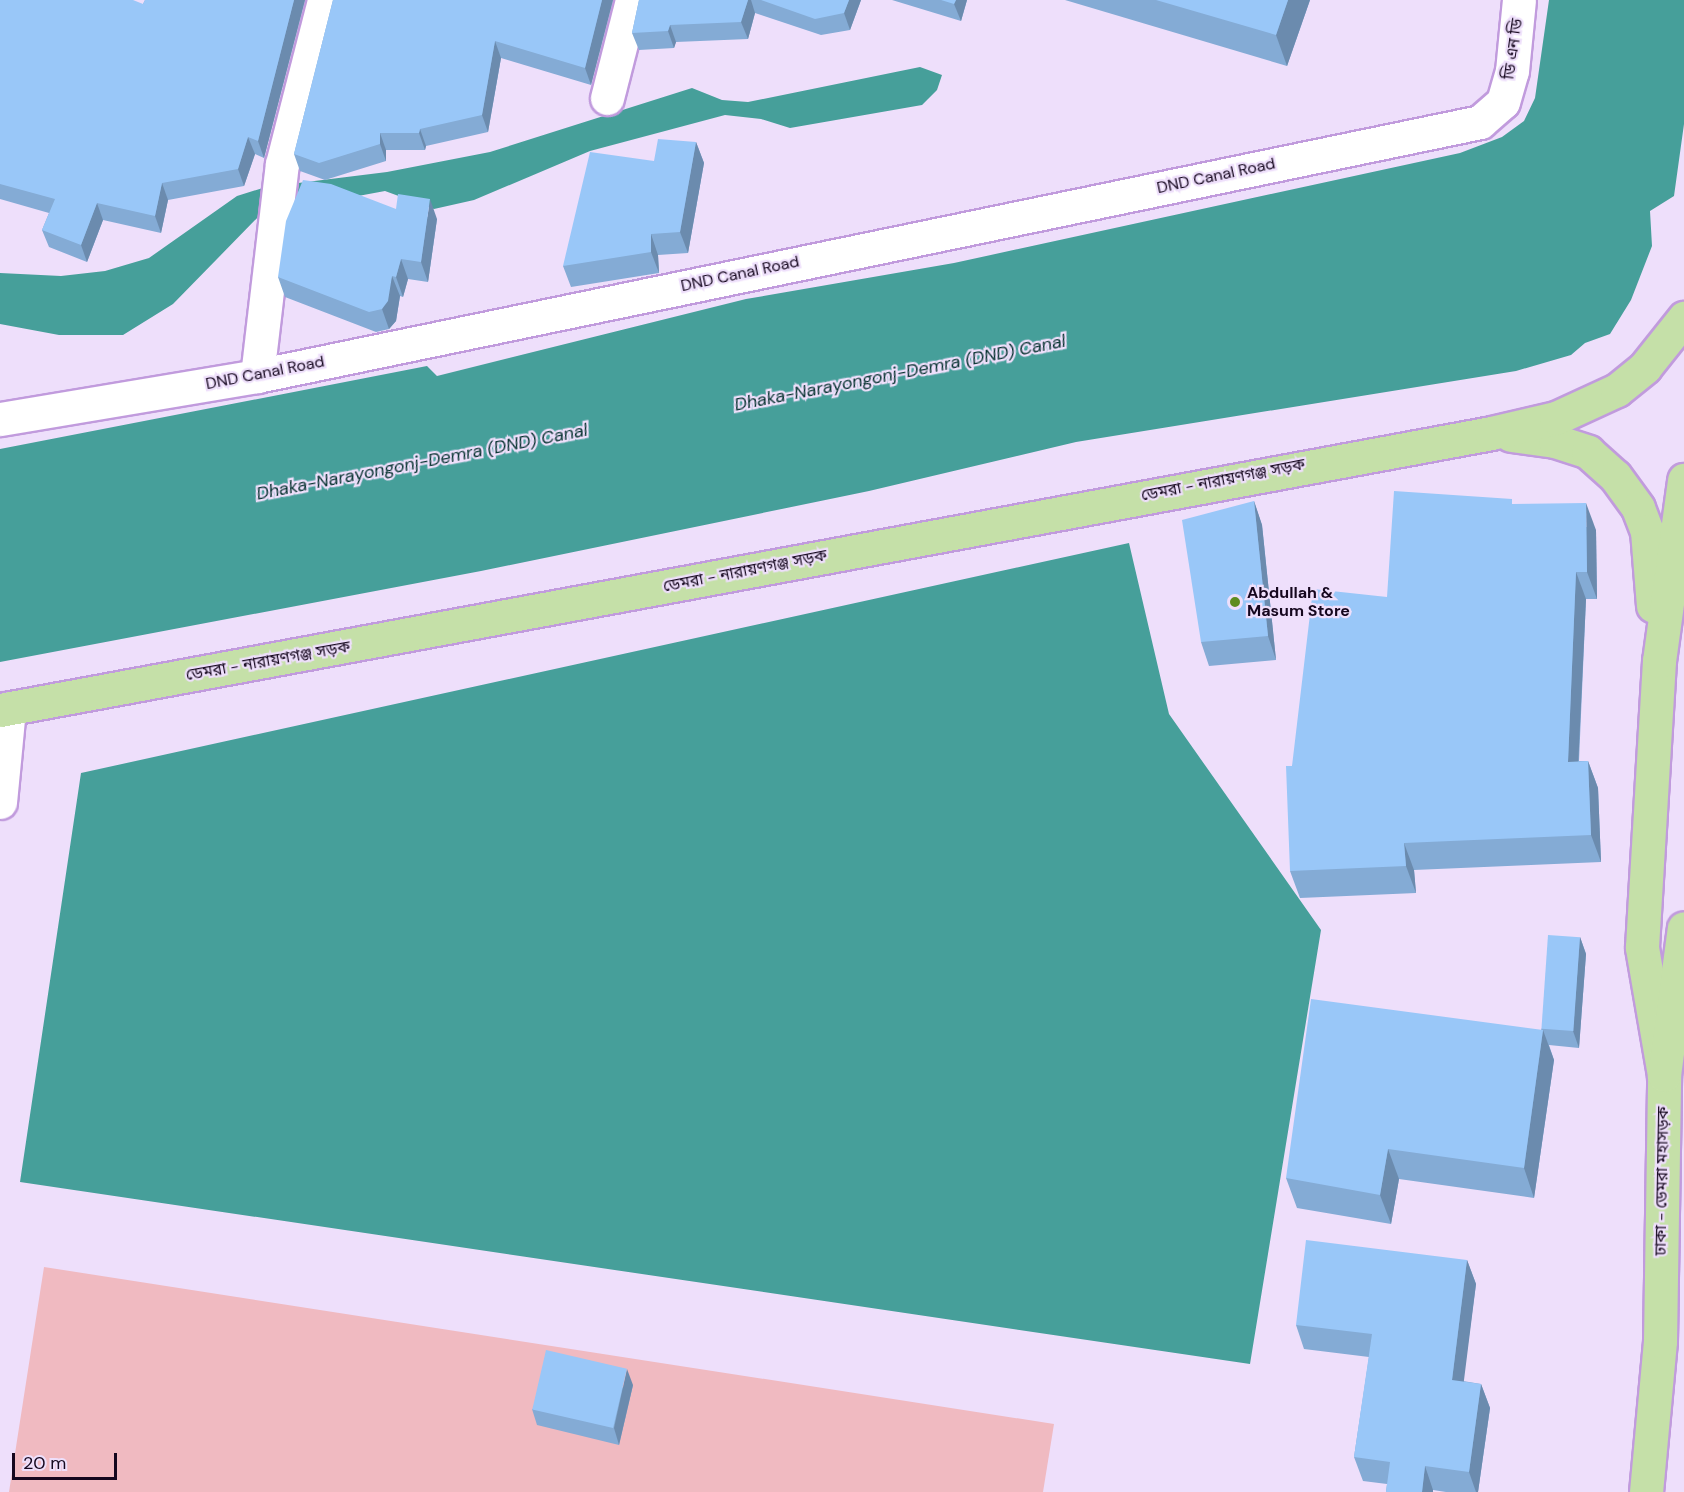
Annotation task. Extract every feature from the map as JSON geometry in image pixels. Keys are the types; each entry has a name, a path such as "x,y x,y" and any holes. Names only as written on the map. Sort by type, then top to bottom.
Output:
{"main road":[{"name":"ডেমরা - নারায়ণগঞ্জ সড়ক","path":"5,709 1254,474 1491,433 1556,418 1617,390 1645,367 1684,318"},
{"name":"ডেমরা - নারায়ণগঞ্জ সড়ক","path":"1491,433 1555,441 1588,452 1615,476 1638,508 1647,531 1659,661"},
{"path":"1664,1075 1642,947 1659,661 1684,480"},
{"name":"ঢাকা - ডেমরা মহাসড়ক","path":"1660,1341 1664,1075 1684,928"},
{"name":"ঢাকা - ডেমরা মহাসড়ক","path":"1660,1341 1684,1249"},
{"path":"1646,1492 1660,1341"}],"street":[{"path":"257,376 280,176 324,0"},
{"path":"607,98 632,0"},
{"name":"ডি এন ডি","path":"1480,122 1503,102 1512,71 1519,0"},
{"name":"DND Canal Road","path":"0,419 257,376 1480,122"},
{"path":"0,802 5,709"}],"shaded area":[{"path":"44,1267 1054,1424 1043,1492 9,1492"}],"water":[{"name":"Dhaka-Narayongonj-Demra (DND) Canal","path":"1549,0 1684,0 1684,124 1674,196 1650,211 1652,246 1631,300 1610,334 1585,343 1571,355 1516,371 1076,442 869,491 481,571 0,662 0,449 427,366 437,376 746,299 954,263 1460,153 1502,137 1524,121 1535,98"},
{"path":"920,67 942,75 937,90 922,105 790,128 761,119 725,115 590,151 474,200 434,209 385,191 261,214 173,304 123,335 59,335 0,324 0,273 61,276 105,271 149,258 237,196 266,187 387,172 490,152 692,88 722,100 748,102"},
{"path":"1129,543 1169,714 1321,930 1250,1364 20,1182 81,773"}],"building":[{"path":"0,0 133,0 143,4 145,0 294,0 258,141 248,137 238,169 162,183 155,216 97,203 81,245 42,230 55,199 0,184"},
{"path":"333,0 602,0 585,68 495,41 482,115 420,129 419,133 380,133 380,144 319,163 294,154"},
{"path":"639,0 748,0 741,22 670,25 668,31 632,33"},
{"path":"761,0 849,0 844,13 815,19"},
{"path":"941,0 956,0 954,4"},
{"path":"1156,0 1288,0 1276,35"},
{"path":"658,139 696,142 680,232 651,234 651,252 563,266 590,152 654,161"},
{"path":"303,180 331,184 396,209 398,194 430,199 421,262 401,259 396,277 392,276 388,301 382,309 369,312 278,277 286,221"},
{"path":"1394,491 1512,499 1512,504 1586,503 1587,572 1576,572 1568,762 1588,761 1591,835 1404,843 1406,866 1290,871 1286,766 1292,766 1313,589 1387,597"},
{"name":"Abdullah & Masum Store","path":"1254,501 1268,636 1201,642 1182,520"},
{"path":"1548,935 1580,937 1573,1031 1541,1029"},
{"path":"1311,999 1543,1030 1524,1168 1388,1149 1380,1195 1286,1178"},
{"path":"1306,1240 1467,1260 1452,1380 1481,1384 1469,1472 1425,1466 1422,1492 1386,1492 1390,1462 1354,1457 1372,1334 1296,1325"},
{"path":"546,1350 627,1369 613,1428 532,1409"}],"place":[{"name":"Abdullah & Masum Store","path":"1235,602"}]}
